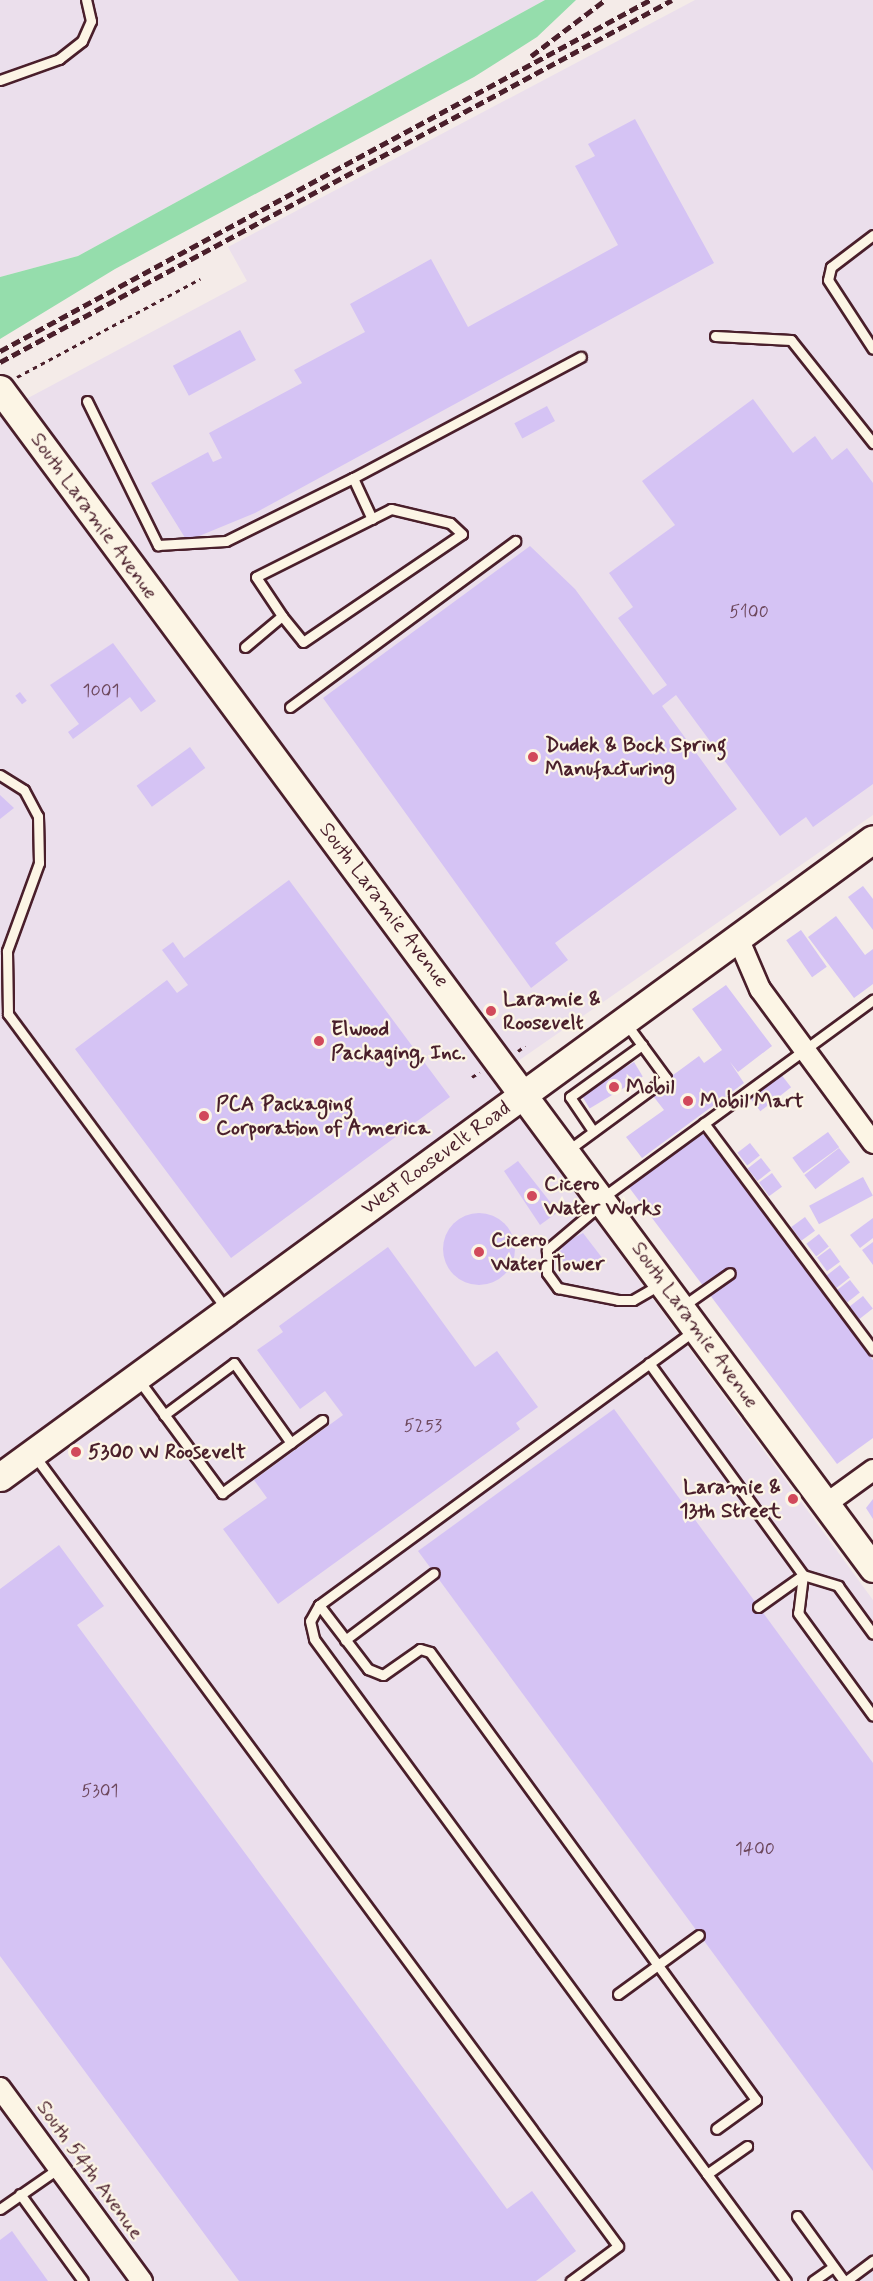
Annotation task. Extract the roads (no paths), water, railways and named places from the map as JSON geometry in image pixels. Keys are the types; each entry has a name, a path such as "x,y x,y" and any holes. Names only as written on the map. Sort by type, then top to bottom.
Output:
{"main road":[{"name":"South Laramie Avenue","path":"5,385 167,615 525,1093 873,1568"},
{"name":"West Roosevelt Road","path":"0,1477 873,839"}],"street":[{"path":"738,938 752,975 873,1143"},
{"path":"826,1504 873,1470"},
{"name":"South 54th Avenue","path":"0,2088 141,2281"}],"lane":[{"path":"0,80 58,59 82,41 91,21 86,0"},
{"path":"873,235 831,267 828,280 873,349"},
{"path":"715,336 791,340 873,443"},
{"path":"87,401 158,545 226,541 353,478 581,357"},
{"path":"353,478 372,519"},
{"path":"391,509 417,512 450,523 462,534 303,642 282,616 256,577 391,509"},
{"path":"290,707 515,541"},
{"path":"245,647 282,616"},
{"path":"0,775 24,790 38,816 39,863 7,951 8,1014 227,1311"},
{"path":"663,1282 633,1300 618,1300 558,1288 547,1273 547,1250 603,1200 873,1000"},
{"path":"567,1151 666,1078 624,1020"},
{"path":"592,1131 570,1097 642,1045"},
{"path":"704,1123 873,1350"},
{"path":"730,1273 650,1363 320,1605 310,1621 314,1639 786,2281"},
{"path":"164,1415 234,1363 291,1443"},
{"path":"650,1363 803,1575 838,1586 873,1634"},
{"path":"137,1377 222,1493 322,1420"},
{"path":"32,1453 618,2246 571,2281"},
{"path":"345,1640 434,1573"},
{"path":"759,1607 803,1575"},
{"path":"803,1575 798,1613 873,1716"},
{"path":"320,1605 368,1669 382,1675 420,1649 430,1652 656,1966 756,2100 716,2129"},
{"path":"618,1994 699,1935"},
{"path":"707,2174 747,2146"},
{"path":"0,2209 58,2168"},
{"path":"20,2194 83,2281"},
{"path":"797,2216 845,2281 873,2261"},
{"path":"813,2281 833,2266"}],"railway":[{"path":"531,56 605,0"},
{"path":"0,351 650,0"},
{"path":"0,362 672,0"}],"place":[{"name":"Dudek & Bock Spring Manufacturing","path":"533,757"},
{"name":"Laramie & Roosevelt","path":"491,1011"},
{"name":"Elwood Packaging, Inc.","path":"319,1041"},
{"name":"Mobil","path":"614,1087"},
{"name":"Mobil Mart","path":"688,1101"},
{"name":"PCA Packaging Corporation of America","path":"204,1116"},
{"name":"Cicero Water Works","path":"532,1196"},
{"name":"Cicero Water Tower","path":"479,1252"},
{"name":"5300 W Roosevelt","path":"76,1452"},
{"name":"Laramie & 13th Street","path":"793,1499"}]}
